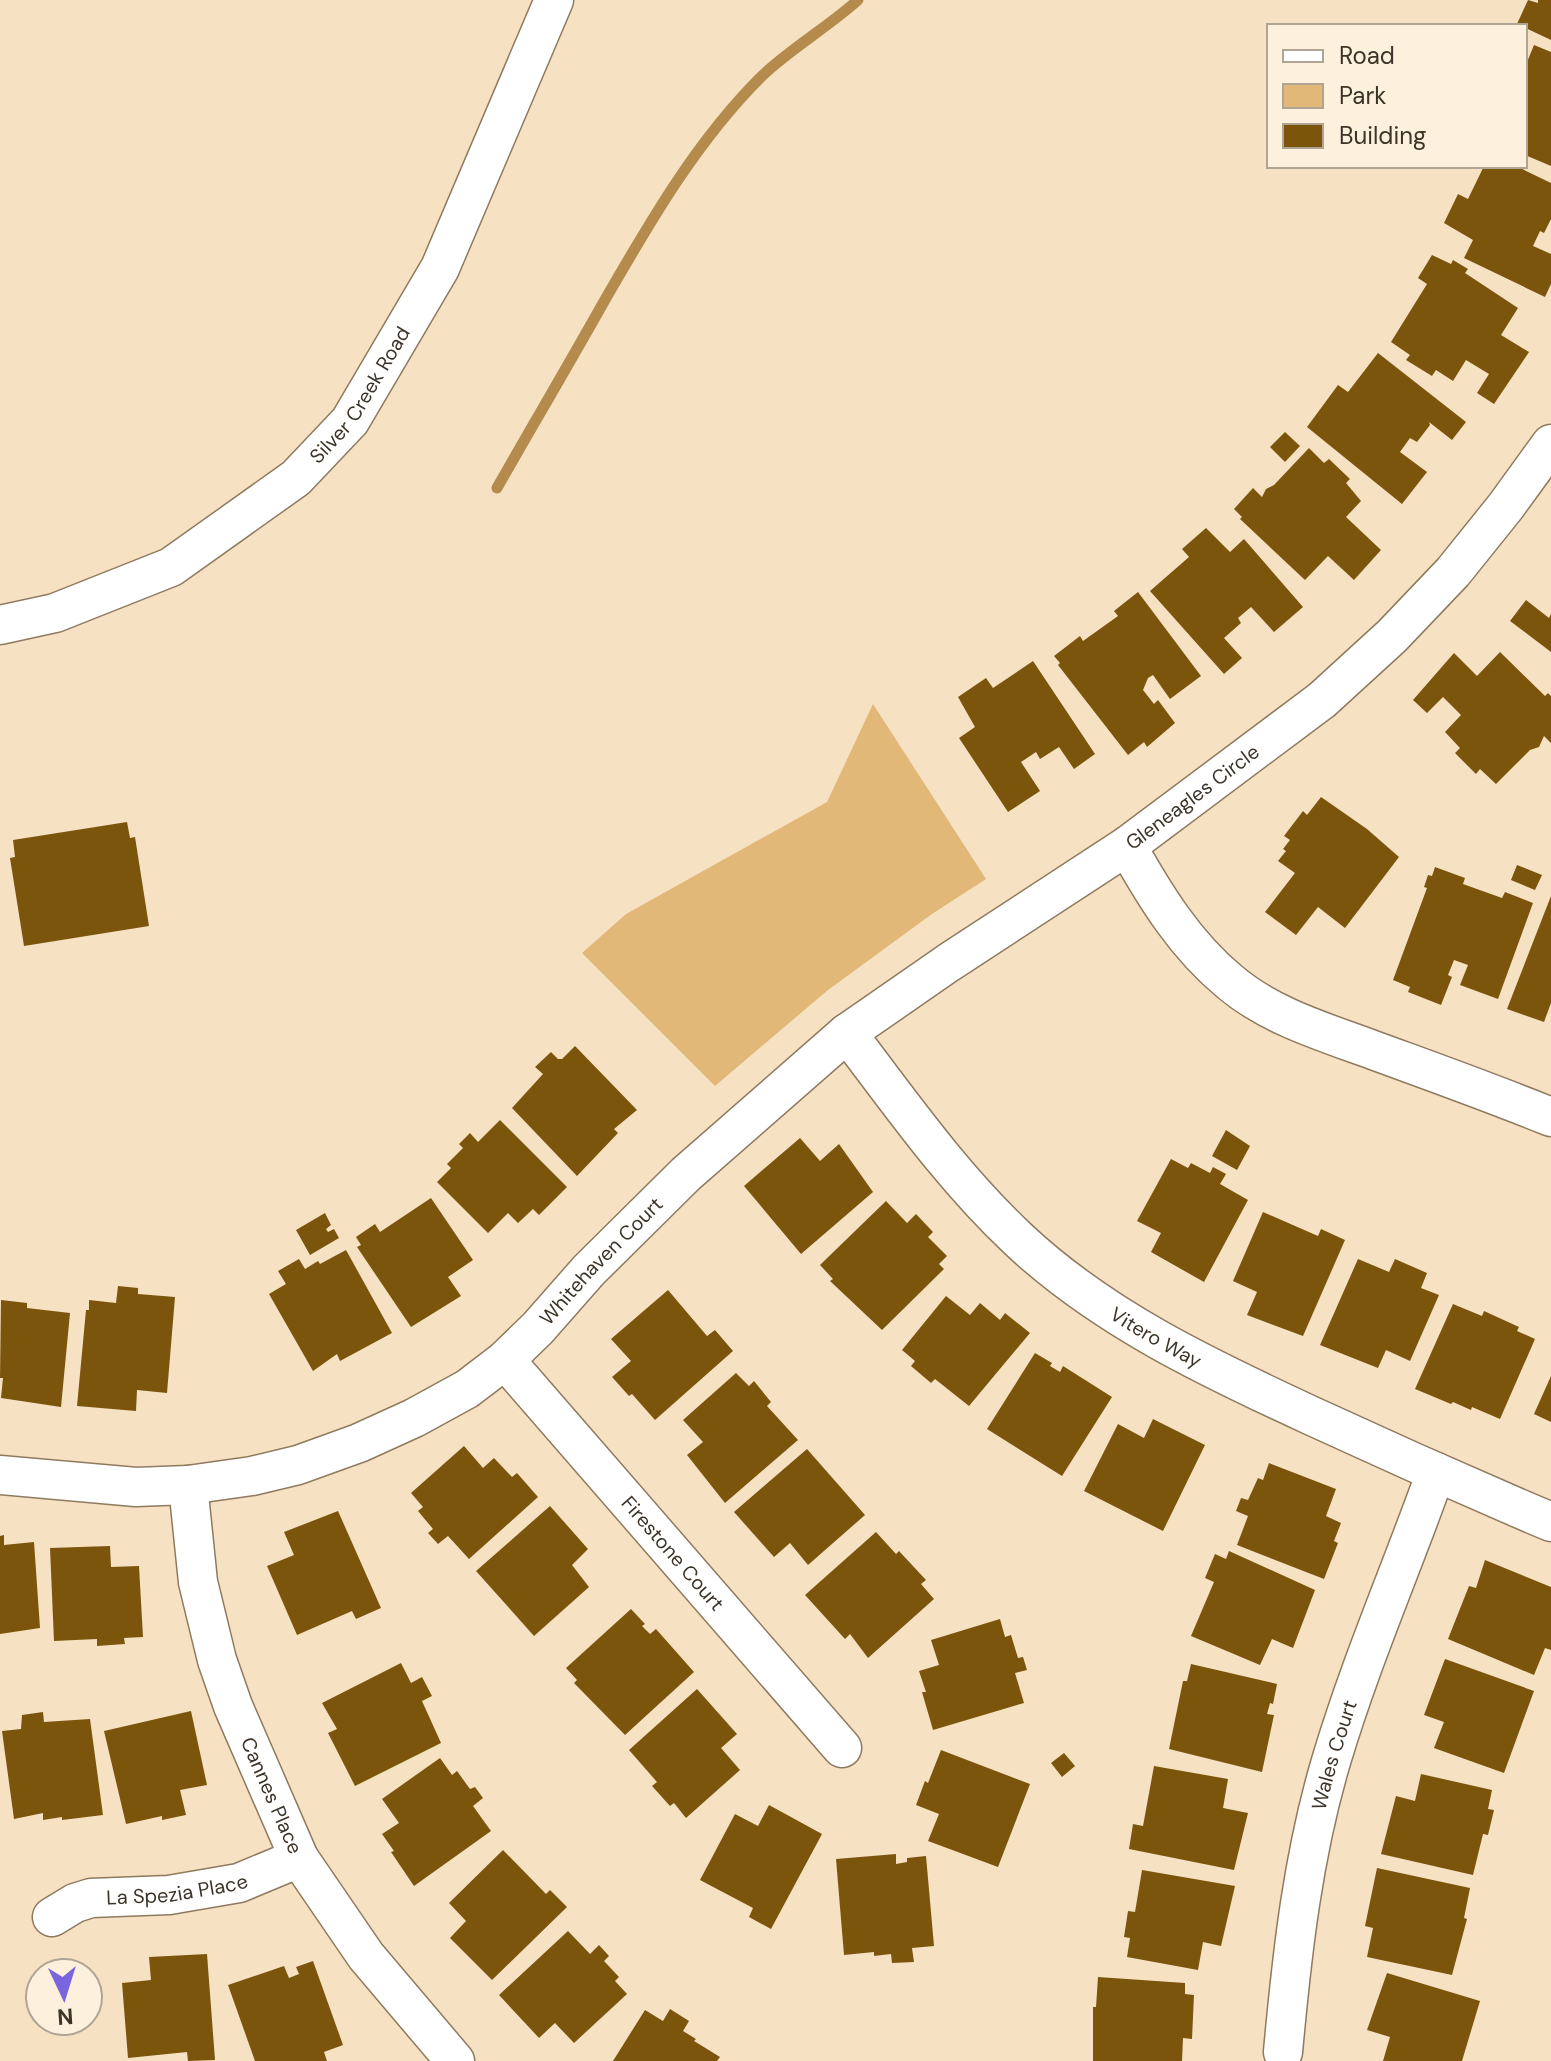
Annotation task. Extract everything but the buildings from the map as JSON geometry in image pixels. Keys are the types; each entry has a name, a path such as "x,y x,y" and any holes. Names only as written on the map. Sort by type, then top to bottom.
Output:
{"street":[{"name":"Silver Creek Road","path":"0,625 55,613 171,567 296,478 350,421 440,268 554,0"},
{"name":"Gleneagles Circle","path":"1551,444 1453,572 1360,667 1296,720 1127,846 1167,914 1218,972 1248,995 1285,1015 1337,1036 1551,1117"},
{"name":"Whitehaven Court","path":"0,1475 136,1487 188,1485 252,1476 298,1465 359,1443 434,1408 467,1389 505,1360 589,1270 686,1174 847,1033 1127,846"},
{"name":"Vitero Way","path":"847,1033 933,1147 978,1200 1019,1240 1094,1299 1166,1345 1244,1385 1551,1522"},
{"name":"Firestone Court","path":"505,1360 842,1748"},
{"name":"Wales Court","path":"1283,2052 1300,1898 1331,1761 1358,1677 1436,1472"},
{"name":"Cannes Place","path":"188,1485 198,1582 217,1660 233,1706 299,1858 366,1956 455,2061"},
{"name":"La Spezia Place","path":"52,1917 75,1903 91,1898 169,1895 239,1883 299,1858"}],"green space":[{"path":"873,704 986,879 932,914 828,990 715,1086 582,953 626,914 827,802"}],"waterway":[{"path":"497,488 640,239 697,153 763,75 858,0"}]}
